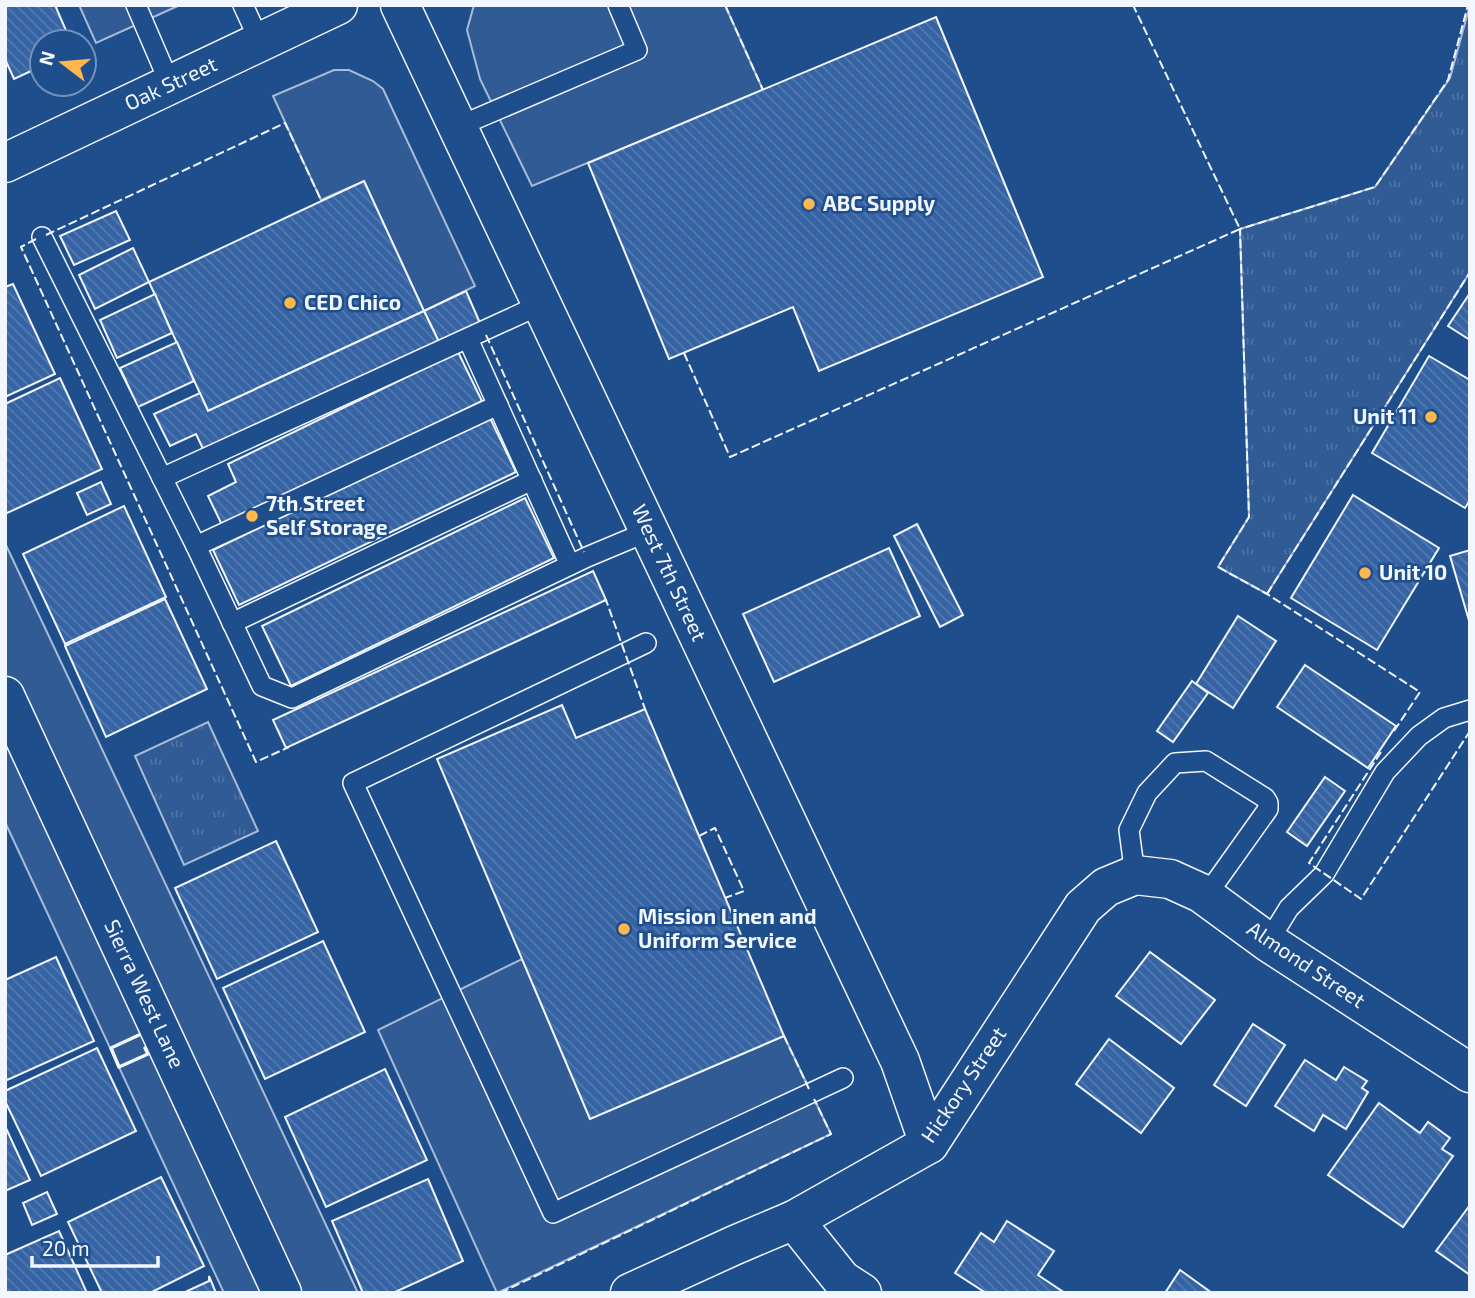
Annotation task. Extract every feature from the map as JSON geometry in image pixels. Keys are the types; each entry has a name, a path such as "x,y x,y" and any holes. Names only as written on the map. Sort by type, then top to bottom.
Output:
{"street":[{"name":"Oak Street","path":"5,163 338,5"},
{"name":"West 7th Street","path":"400,5 900,1061 929,1144"},
{"name":"Sierra West Lane","path":"5,696 282,1293"},
{"name":"Hickory Street","path":"630,1293 794,1220 929,1144 1083,907 1106,887 1135,876"},
{"name":"Almond Street","path":"1135,876 1170,879 1206,896 1268,942 1470,1073"},
{"path":"794,1220 842,1280 862,1293"}],"lane":[{"path":"136,5 170,85"},
{"path":"243,5 260,43"},
{"path":"457,127 637,50 618,5"},
{"path":"42,237 262,686 292,698 570,565 649,531"},
{"path":"162,478 541,304"},
{"path":"468,339 570,565"},
{"path":"195,546 498,405"},
{"path":"232,623 532,480"},
{"path":"646,643 353,783 553,1213 843,1078"},
{"path":"1268,942 1289,908 1324,874 1385,772 1419,736 1444,718 1470,710"},
{"path":"1135,876 1129,830 1147,793 1175,763 1206,761 1265,798 1268,803 1268,809 1206,896"}],"shaded area":[{"path":"79,5 180,5 98,42 98,28 89,28"},
{"path":"474,5 725,5 763,90 532,186 480,79 467,30"},
{"path":"334,70 349,70 373,81 383,89 475,286 424,311 364,181 321,200 273,96"},
{"path":"5,543 358,1293 224,1293 5,822"},
{"path":"522,959 590,1119 784,1036 831,1134 497,1293 378,1030"}],"green space":[{"path":"1470,5 1470,272 1267,594 1218,567 1249,517 1240,229 1375,187 1450,78"},
{"path":"208,722 258,831 184,865 135,756"}],"building":[{"path":"5,5 55,5 65,28 28,28 28,72 14,79 5,59"},
{"name":"ABC Supply","path":"936,17 1043,277 819,371 793,307 669,359 588,163"},
{"name":"CED Chico","path":"364,181 424,311 208,411 149,282"},
{"path":"116,211 130,240 74,265 60,236"},
{"path":"133,248 149,282 95,309 79,275"},
{"path":"13,284 55,374 5,397 5,287"},
{"path":"466,291 480,323 439,342 424,311"},
{"path":"1470,293 1470,340 1448,326"},
{"path":"155,294 172,333 117,358 100,320"},
{"path":"424,311 439,342 204,451 196,434 170,446 154,414 200,393 208,411"},
{"path":"177,342 194,381 138,407 120,368"},
{"path":"458,352 482,401 223,527 208,496 236,482 228,464"},
{"name":"Unit 11","path":"1429,356 1470,380 1470,500 1465,508 1372,453"},
{"path":"60,378 102,469 5,514 5,404"},
{"path":"490,418 516,472 239,605 213,550"},
{"path":"101,482 111,504 87,515 77,493"},
{"name":"Unit 10","path":"1353,495 1439,548 1377,650 1291,598"},
{"path":"525,498 554,558 291,686 262,626"},
{"path":"124,506 166,597 65,644 23,554"},
{"path":"917,524 963,615 940,627 894,536"},
{"path":"889,548 920,616 774,682 743,614"},
{"path":"1470,550 1470,624 1450,556"},
{"path":"593,571 606,600 286,748 273,720"},
{"path":"165,599 207,689 106,737 65,646"},
{"path":"1238,616 1276,641 1233,708 1196,684"},
{"path":"1305,665 1396,726 1368,768 1277,707"},
{"path":"1192,681 1208,693 1173,742 1157,731"},
{"name":"Mission Linen and Uniform Service","path":"562,705 576,738 645,709 784,1036 590,1119 437,759"},
{"path":"1325,777 1345,791 1307,846 1287,832"},
{"path":"276,841 318,932 217,979 175,888"},
{"path":"323,941 365,1032 265,1079 223,988"},
{"path":"1150,952 1215,1000 1181,1044 1116,996"},
{"path":"56,957 94,1041 5,1081 5,980"},
{"path":"1253,1024 1285,1045 1246,1106 1214,1085"},
{"path":"1109,1039 1174,1088 1141,1133 1076,1084"},
{"path":"97,1048 136,1131 41,1176 5,1101 5,1091"},
{"path":"1305,1060 1336,1080 1344,1067 1367,1081 1362,1088 1368,1092 1346,1129 1323,1115 1314,1131 1275,1106"},
{"path":"385,1069 427,1160 326,1207 285,1117"},
{"path":"1379,1103 1420,1133 1428,1122 1450,1138 1442,1149 1453,1156 1403,1227 1328,1175"},
{"path":"5,1126 30,1180 5,1191"},
{"path":"161,1177 204,1266 150,1293 102,1293 68,1222"},
{"path":"428,1179 463,1261 393,1293 363,1293 332,1221"},
{"path":"47,1192 57,1214 32,1225 23,1203"},
{"path":"1470,1205 1470,1275 1436,1251"},
{"path":"1007,1221 1054,1251 1038,1275 1065,1293 986,1293 955,1273 981,1233 994,1242"},
{"path":"59,1231 87,1293 5,1293 5,1255"},
{"path":"1180,1270 1212,1293 1165,1293"},
{"path":"209,1276 216,1293 183,1293 209,1281"}],"fence":[{"path":"725,5 763,90"},
{"path":"684,353 730,457 1240,229 1133,5"},
{"path":"1394,731 1420,692 1267,594 1218,567 1249,517 1240,229 1375,187 1448,80 1468,5"},
{"path":"46,235 285,123 321,200"},
{"path":"36,239 21,247 256,762 289,747"},
{"path":"1267,594 1470,272"},
{"path":"486,335 584,552"},
{"path":"603,601 606,600 645,709"},
{"path":"1381,752 1309,863 1361,899 1470,731"},
{"path":"699,836 715,828 744,891 725,898"},
{"path":"784,1036 809,1089"},
{"path":"500,1293 831,1134 814,1099"}],"wall":[{"path":"139,1035 111,1048 119,1067 148,1054 145,1048"}],"place":[{"name":"ABC Supply","path":"809,204"},
{"name":"CED Chico","path":"290,303"},
{"name":"Unit 11","path":"1431,417"},
{"name":"7th Street Self Storage","path":"252,516"},
{"name":"Unit 10","path":"1365,573"},
{"name":"Mission Linen and Uniform Service","path":"624,929"}]}
